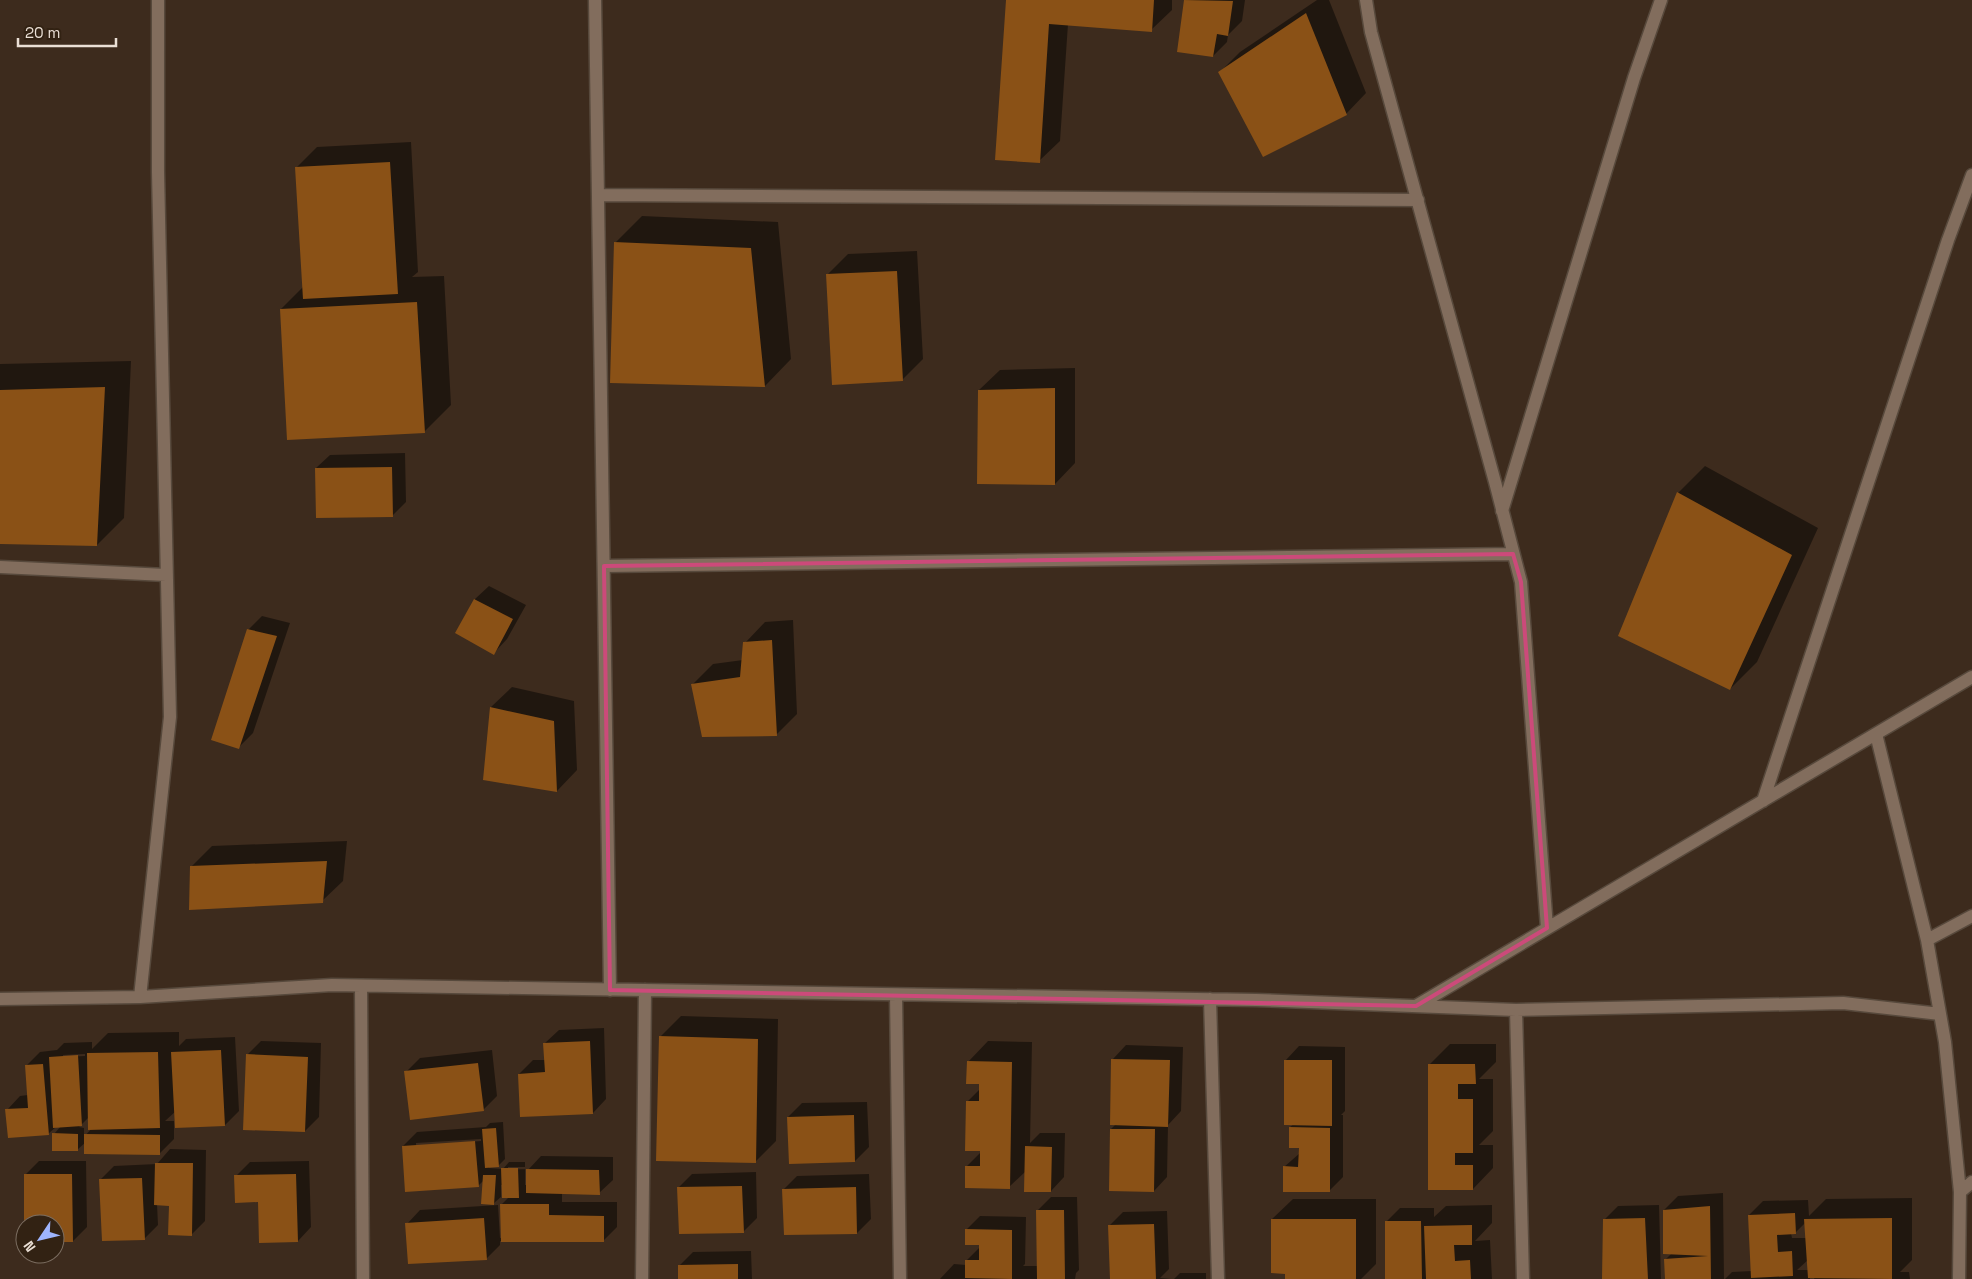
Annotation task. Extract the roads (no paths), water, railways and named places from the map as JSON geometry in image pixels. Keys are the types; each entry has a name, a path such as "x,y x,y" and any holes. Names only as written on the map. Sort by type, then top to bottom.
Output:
{"street":[{"path":"140,997 170,717 158,172 158,0"},
{"path":"595,0 610,990"},
{"path":"1366,0 1371,32 1521,582 1547,928"},
{"path":"1502,511 1634,78 1661,0"},
{"path":"1763,801 1948,240 1972,175"},
{"path":"598,195 1418,200"},
{"path":"604,566 1513,554"},
{"path":"0,567 166,575"},
{"path":"1416,1006 1972,677"},
{"path":"1876,734 1927,940 1945,1042 1960,1192 1959,1279"},
{"path":"1927,940 1972,916"},
{"path":"0,999 140,997 332,985 1210,999 1516,1010 1843,1003 1940,1014"},
{"path":"361,986 363,1279"},
{"path":"642,1279 645,990"},
{"path":"896,994 900,1279"},
{"path":"1210,999 1218,1279"},
{"path":"1516,1010 1523,1279"},
{"path":"1960,1192 1972,1182"}]}
